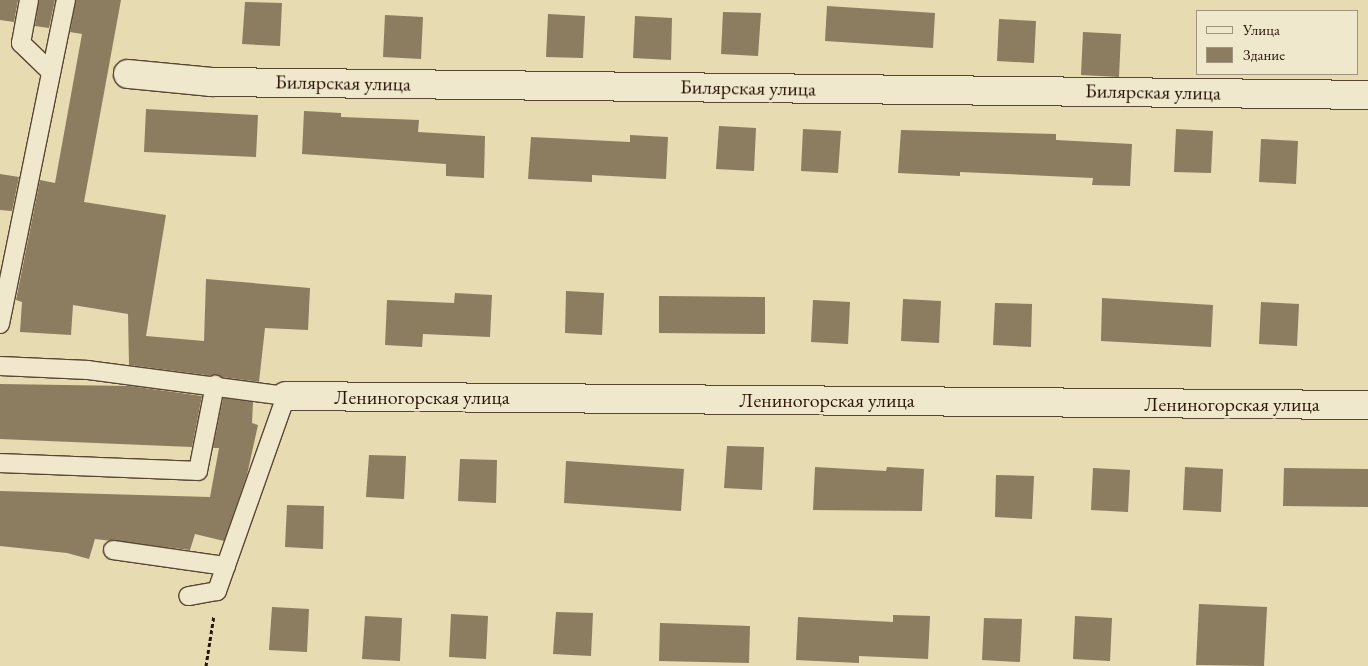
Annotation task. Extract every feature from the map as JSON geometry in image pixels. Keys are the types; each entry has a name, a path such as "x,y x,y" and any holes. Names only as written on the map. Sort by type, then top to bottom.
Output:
{"street":[{"name":"Билярская улица","path":"128,74 211,82 1368,95"},
{"name":"Лениногорская улица","path":"286,396 1368,405"}],"lane":[{"path":"29,0 21,44 52,72"},
{"path":"0,324 66,0"},
{"path":"0,366 88,370 214,385 286,396 218,591 188,596"},
{"path":"0,462 198,471 214,385"},
{"path":"113,550 226,566"}],"path":[{"path":"206,666 218,591"}],"building":[{"path":"0,0 18,0 14,22 0,20"},
{"path":"39,0 55,0 49,28 35,26"},
{"path":"76,0 121,0 84,202 166,215 146,336 204,341 206,279 310,288 308,330 265,328 259,382 129,365 128,314 73,305 71,335 20,332 22,302 16,300 40,180 55,183 82,34 70,32"},
{"path":"245,2 282,3 280,46 242,44"},
{"path":"827,6 935,13 933,48 825,41"},
{"path":"723,12 761,13 758,56 721,54"},
{"path":"548,14 585,16 583,58 546,57"},
{"path":"385,15 423,17 421,59 383,57"},
{"path":"635,16 672,18 671,60 633,58"},
{"path":"999,19 1036,21 1034,63 997,61"},
{"path":"1083,32 1121,34 1119,77 1081,75"},
{"path":"146,109 258,115 256,157 144,152"},
{"path":"304,111 341,113 341,117 419,120 418,132 485,136 484,178 446,176 446,164 302,154"},
{"path":"719,126 756,128 754,171 716,169"},
{"path":"803,129 841,131 838,173 801,171"},
{"path":"1176,129 1213,131 1211,173 1174,172"},
{"path":"901,130 1056,134 1056,140 1132,144 1130,186 1092,185 1093,178 960,172 960,176 898,173"},
{"path":"630,135 668,137 666,179 592,175 592,182 528,179 531,137 630,142"},
{"path":"1261,139 1298,141 1296,184 1259,182"},
{"path":"0,174 19,177 12,211 0,210"},
{"path":"566,291 604,293 602,335 565,333"},
{"path":"455,293 492,295 490,337 423,334 422,347 385,345 387,300 454,303"},
{"path":"659,296 765,297 765,334 659,333"},
{"path":"1102,298 1213,305 1211,347 1101,341"},
{"path":"903,299 941,301 939,343 901,341"},
{"path":"813,300 850,302 848,344 811,342"},
{"path":"1261,302 1299,304 1297,346 1259,344"},
{"path":"995,303 1032,304 1031,347 993,345"},
{"path":"0,384 130,386 202,396 192,447 0,439"},
{"path":"223,398 253,402 252,423 258,425 247,475 224,541 195,534 190,550 95,539 89,559 67,553 0,546 0,491 210,497 219,448 213,448"},
{"path":"727,446 764,447 762,490 724,488"},
{"path":"369,455 406,456 404,499 366,497"},
{"path":"460,459 497,460 496,503 458,501"},
{"path":"566,461 684,469 681,511 564,503"},
{"path":"815,467 886,471 887,467 924,469 922,511 813,510"},
{"path":"1185,467 1223,469 1221,512 1183,510"},
{"path":"1093,468 1130,470 1128,512 1091,510"},
{"path":"1284,468 1368,469 1368,507 1283,506"},
{"path":"996,475 1034,476 1032,519 995,517"},
{"path":"287,505 324,506 323,549 285,547"},
{"path":"1199,604 1267,607 1264,666 1196,665"},
{"path":"272,607 309,609 307,652 269,650"},
{"path":"556,612 593,613 591,656 553,654"},
{"path":"451,614 488,616 486,659 449,657"},
{"path":"893,615 930,616 928,659 859,656 859,663 796,660 798,617 893,622"},
{"path":"365,616 402,618 400,661 362,659"},
{"path":"1075,616 1112,618 1110,661 1073,659"},
{"path":"984,618 1022,619 1020,662 982,660"},
{"path":"660,623 750,626 749,663 659,661"}]}
